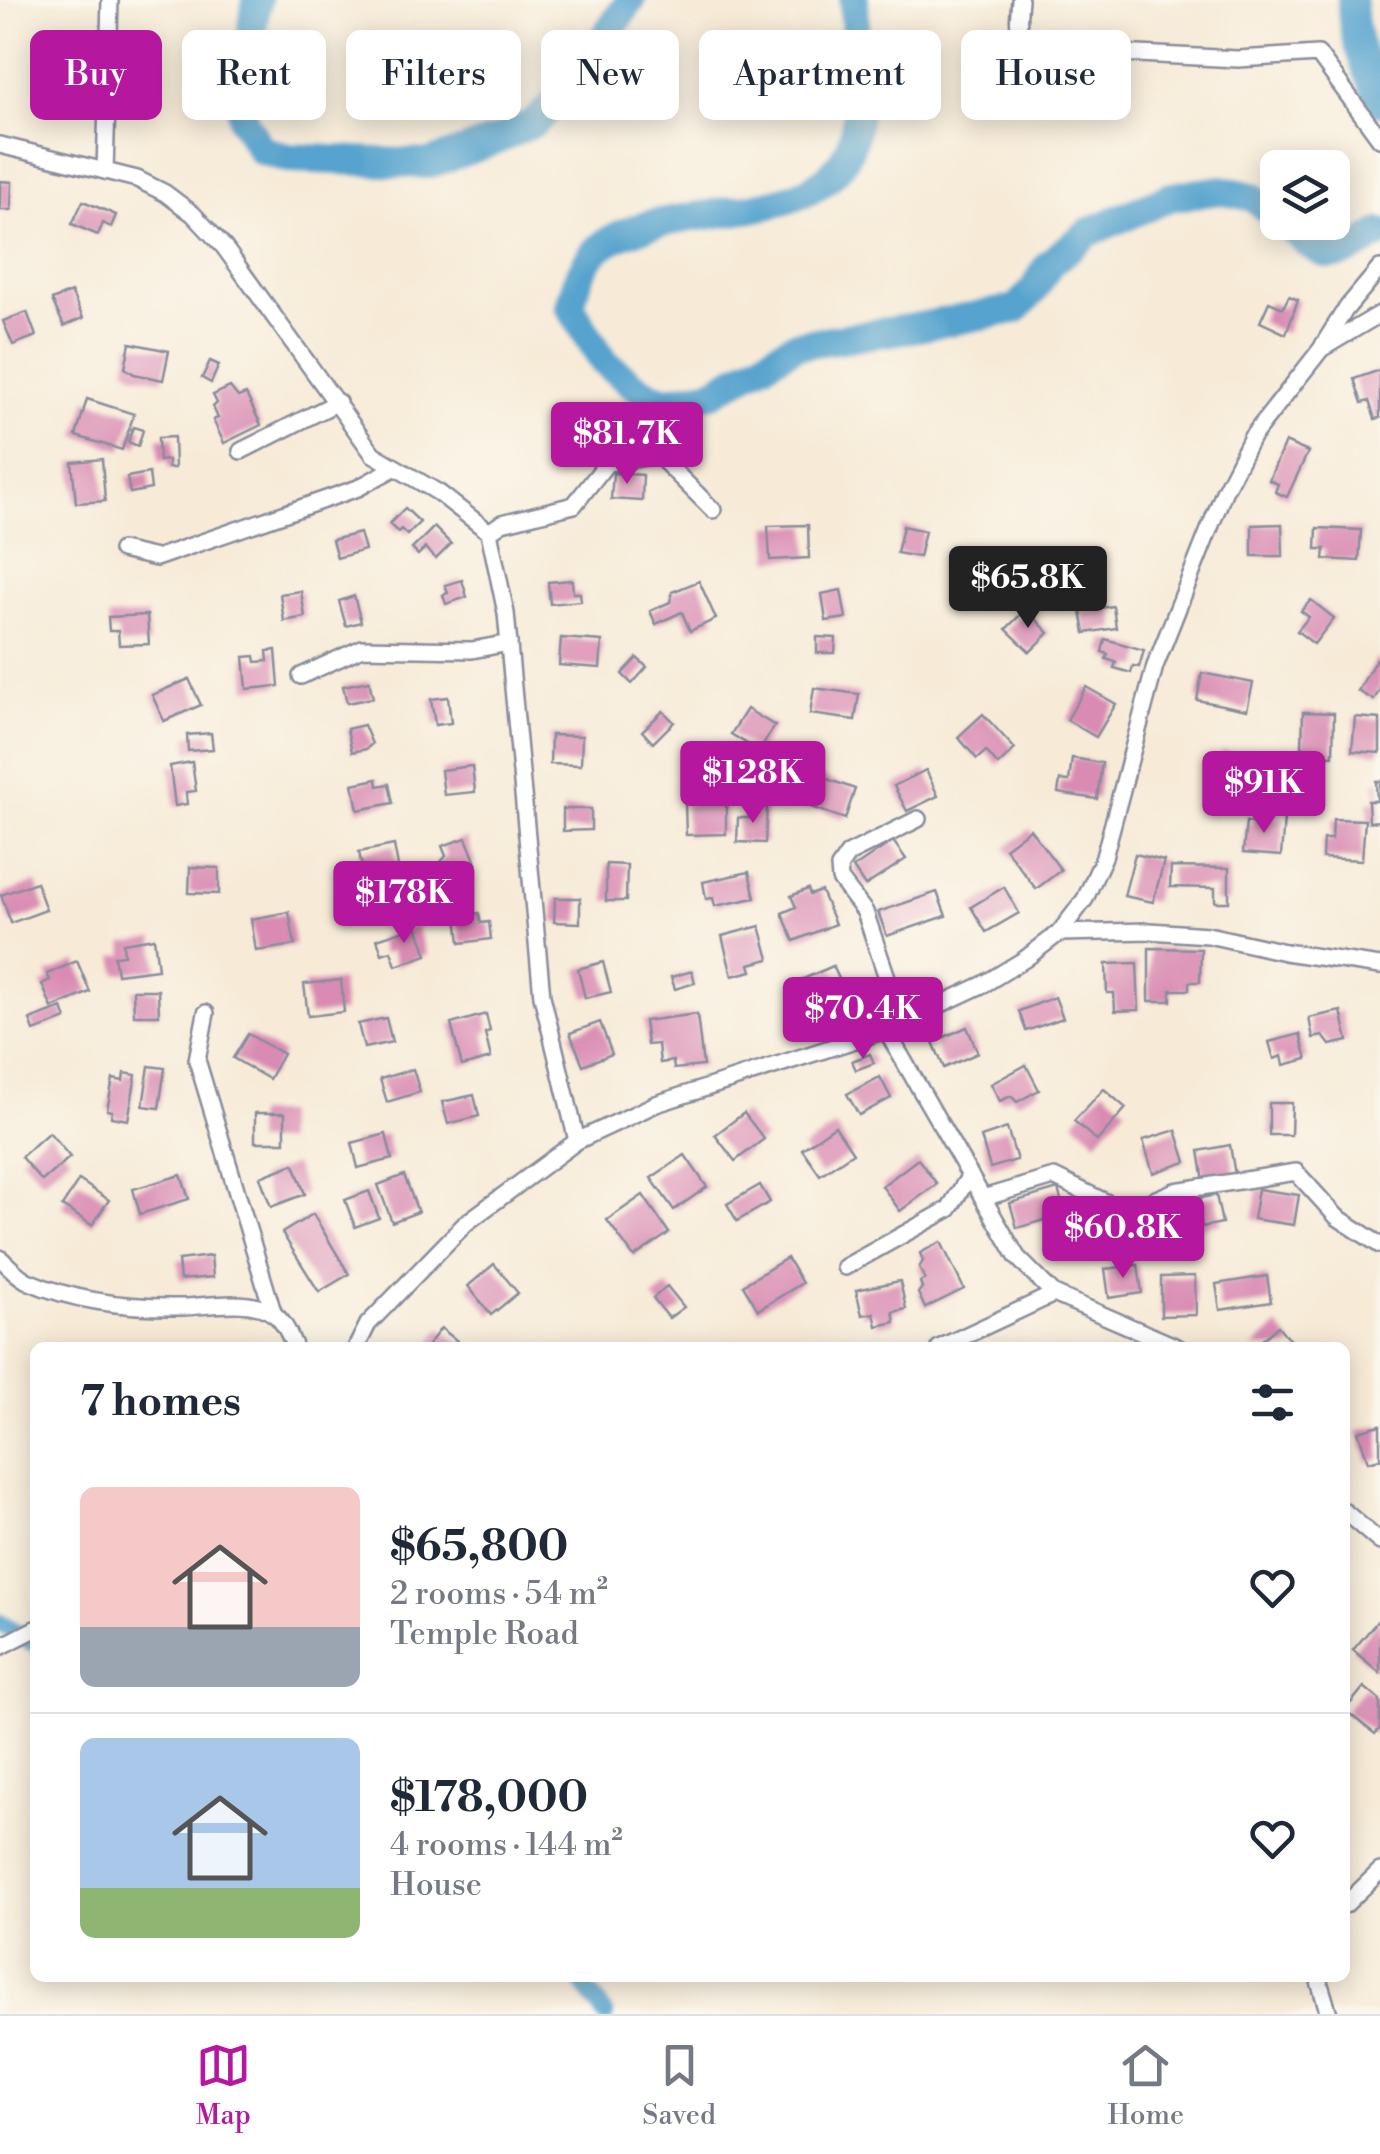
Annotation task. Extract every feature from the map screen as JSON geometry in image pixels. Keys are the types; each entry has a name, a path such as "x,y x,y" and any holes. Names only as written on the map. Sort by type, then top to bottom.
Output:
{"street":[{"path":"105,171 110,0"},
{"path":"1020,0 1018,29 1024,40 1038,49 1238,60 1318,54 1380,139"},
{"path":"0,145 136,179 166,192 224,247 373,454 440,492 489,532 504,600 542,996 577,1141"},
{"path":"359,1342 368,1324 466,1222 577,1141 656,1104 886,1030 984,984 1058,933 1084,899 1104,858 1155,666 1224,492 1252,438 1380,268"},
{"path":"1320,349 1380,314"},
{"path":"241,451 338,402"},
{"path":"489,532 502,523 574,505 607,464 658,455 713,510"},
{"path":"121,550 156,558 358,488 394,468"},
{"path":"301,676 362,648 472,650 508,643"},
{"path":"902,1022 865,912 840,879 840,867 848,854 918,819"},
{"path":"1058,933 1150,931 1208,935 1285,952 1380,966"},
{"path":"206,1012 197,1060 273,1312 292,1342"},
{"path":"886,1030 1016,1257 1054,1294 1164,1342"},
{"path":"983,1198 1054,1176 1126,1212 1175,1191 1296,1172 1338,1217 1380,1244"},
{"path":"845,1267 949,1208 970,1176"},
{"path":"0,1258 26,1281 70,1295 147,1306 244,1305 273,1312"},
{"path":"952,1342 1054,1294"},
{"path":"1350,1516 1380,1542"},
{"path":"3,1645 30,1632"},
{"path":"1350,1900 1380,1871"},
{"path":"1319,1982 1329,2014"}],"building":[{"path":"0,181 12,182 11,210 0,210"},
{"path":"83,201 116,215 111,227 103,223 98,235 72,224"},
{"path":"71,292 83,318 64,326 52,300"},
{"path":"1289,296 1298,300 1286,334 1260,322 1269,302 1283,308"},
{"path":"27,312 36,336 13,345 3,321"},
{"path":"130,343 169,351 163,380 134,374 125,368"},
{"path":"210,361 219,365 211,383 202,378"},
{"path":"1380,370 1380,418 1375,419 1369,401 1362,403 1354,379"},
{"path":"230,387 238,397 246,394 261,425 224,443 213,420 218,418 213,395"},
{"path":"87,399 134,414 122,450 76,436"},
{"path":"133,427 143,430 138,446 128,442"},
{"path":"174,437 175,468 168,468 168,460 159,461 158,438"},
{"path":"1285,442 1308,452 1287,497 1275,492 1278,484 1269,480"},
{"path":"102,459 105,501 76,503 72,462"},
{"path":"149,473 151,489 130,493 127,477"},
{"path":"613,473 643,475 642,501 611,499"},
{"path":"405,508 420,522 407,535 389,524"},
{"path":"1282,524 1283,556 1252,556 1252,525"},
{"path":"808,525 809,558 770,560 768,526"},
{"path":"903,526 925,531 919,557 897,553"},
{"path":"434,527 451,544 436,559 425,548 418,555 412,549"},
{"path":"1317,528 1361,530 1359,561 1324,559 1325,549 1316,549"},
{"path":"360,533 365,550 337,558 332,540"},
{"path":"979,549 1005,559 999,576 973,566"},
{"path":"462,580 467,597 446,604 445,585"},
{"path":"572,580 573,593 580,593 581,601 550,604 548,582"},
{"path":"699,581 716,619 690,631 682,612 656,624 650,611 670,602 672,592"},
{"path":"841,590 846,618 826,621 822,594"},
{"path":"301,591 305,617 284,621 280,594"},
{"path":"354,596 361,622 346,626 339,601"},
{"path":"1311,600 1334,618 1314,644 1297,631 1309,617 1301,611"},
{"path":"1113,606 1116,628 1085,633 1081,611"},
{"path":"1026,609 1049,633 1030,652 1006,629"},
{"path":"147,615 149,644 119,645 118,631 109,631 108,617"},
{"path":"817,637 836,638 835,653 817,653"},
{"path":"561,638 602,641 600,668 559,665"},
{"path":"1105,639 1144,650 1139,667 1133,666 1131,673 1114,668 1116,662 1106,659 1108,654 1102,652"},
{"path":"276,650 279,686 247,689 244,657 268,661 267,651"},
{"path":"637,658 647,667 632,684 622,674"},
{"path":"1376,659 1380,661 1380,689 1374,700 1358,691"},
{"path":"1202,673 1253,683 1247,710 1197,700"},
{"path":"189,679 201,705 164,721 152,695"},
{"path":"369,681 373,698 347,703 343,686"},
{"path":"1086,687 1116,704 1096,737 1067,720"},
{"path":"814,688 859,694 855,720 810,714"},
{"path":"448,697 451,723 435,725 431,699"},
{"path":"747,709 775,726 759,751 731,734"},
{"path":"663,711 674,722 653,743 642,731"},
{"path":"1303,712 1334,713 1333,756 1316,755 1317,748 1302,747"},
{"path":"983,714 1015,749 998,765 986,751 977,759 958,737"},
{"path":"1355,717 1380,719 1380,753 1352,751"},
{"path":"364,725 372,744 352,752 347,729"},
{"path":"211,733 213,749 188,751 187,735"},
{"path":"551,735 582,736 581,765 550,764"},
{"path":"1223,751 1267,761 1260,794 1216,784"},
{"path":"1072,758 1102,763 1097,799 1058,793 1060,780 1069,781"},
{"path":"192,762 196,791 186,792 187,804 175,806 170,766"},
{"path":"472,766 475,792 444,795 441,770"},
{"path":"926,770 938,796 907,811 894,786"},
{"path":"819,776 855,789 845,819 808,806"},
{"path":"377,779 378,786 389,784 393,803 358,810 353,784"},
{"path":"1376,781 1380,781 1380,821 1369,822 1368,801 1377,801"},
{"path":"726,803 726,834 686,835 685,804"},
{"path":"749,806 767,807 765,843 737,842 738,818 749,818"},
{"path":"563,809 591,809 591,830 563,831"},
{"path":"1254,816 1284,818 1281,856 1243,853 1246,822 1253,823"},
{"path":"1333,819 1365,820 1362,860 1322,858 1323,839 1332,839"},
{"path":"1030,829 1061,870 1036,889 1005,848"},
{"path":"466,838 476,863 453,871 451,865 440,869 439,864 446,856 442,846"},
{"path":"893,841 906,859 865,886 853,868"},
{"path":"394,845 402,888 367,894 359,852"},
{"path":"1135,854 1164,861 1153,902 1124,896"},
{"path":"606,864 627,865 626,901 606,901"},
{"path":"190,867 219,868 219,894 189,893"},
{"path":"1171,867 1229,868 1229,902 1215,902 1215,888 1170,887"},
{"path":"749,872 755,898 715,906 713,898 706,899 703,882"},
{"path":"36,882 46,910 11,923 1,895"},
{"path":"1004,887 1019,913 986,932 971,907"},
{"path":"808,889 810,895 821,891 835,924 794,941 782,913 796,907 791,896"},
{"path":"937,892 946,916 887,936 878,912"},
{"path":"555,898 580,898 580,923 554,922"},
{"path":"469,910 469,915 479,913 481,923 489,922 491,939 460,943 457,916 460,911"},
{"path":"289,912 295,945 256,951 251,919"},
{"path":"417,926 427,955 396,966 391,951 382,954 377,939"},
{"path":"760,926 769,959 750,964 752,971 732,976 722,936"},
{"path":"154,938 158,969 117,974 114,956 124,955 123,943"},
{"path":"1149,948 1201,949 1200,982 1189,982 1189,990 1171,990 1171,1001 1149,1001"},
{"path":"77,961 90,992 52,1008 42,984 50,980 47,974"},
{"path":"603,962 611,992 585,998 578,969"},
{"path":"1137,963 1139,1010 1115,1011 1114,993 1107,993 1106,964"},
{"path":"833,966 854,1010 822,1025 801,980"},
{"path":"692,971 695,983 675,989 671,977"},
{"path":"341,980 344,1012 308,1016 304,984"},
{"path":"133,990 158,990 159,1015 134,1015"},
{"path":"1055,997 1063,1018 1026,1031 1019,1011"},
{"path":"62,1008 66,1019 34,1031 30,1020"},
{"path":"1341,1011 1348,1041 1330,1045 1323,1036 1313,1038 1309,1018"},
{"path":"486,1014 490,1031 485,1033 491,1058 462,1066 451,1024"},
{"path":"697,1014 703,1066 674,1069 673,1061 660,1063 658,1044 647,1045 644,1021"},
{"path":"386,1018 392,1042 364,1048 358,1024"},
{"path":"600,1022 612,1054 583,1065 570,1033"},
{"path":"967,1027 978,1053 944,1068 933,1042"},
{"path":"248,1034 283,1054 269,1079 233,1058"},
{"path":"1300,1034 1307,1059 1284,1065 1282,1056 1274,1059 1269,1042"},
{"path":"870,1054 874,1063 856,1070 852,1061"},
{"path":"1026,1065 1039,1090 1017,1102 1011,1096 1000,1101 991,1084"},
{"path":"149,1066 165,1068 159,1108 143,1106"},
{"path":"413,1069 420,1092 387,1102 380,1079"},
{"path":"124,1073 136,1075 128,1120 111,1117 112,1111 107,1110 113,1079 123,1081"},
{"path":"880,1077 891,1098 859,1115 847,1094"},
{"path":"1104,1089 1126,1108 1097,1141 1074,1121"},
{"path":"474,1095 479,1116 448,1124 442,1102"},
{"path":"1269,1103 1292,1103 1291,1135 1269,1135"},
{"path":"255,1113 285,1113 285,1142 255,1142"},
{"path":"744,1113 764,1139 735,1161 715,1135"},
{"path":"835,1126 853,1153 820,1175 802,1149"},
{"path":"1007,1128 1017,1160 990,1168 981,1137"},
{"path":"1176,1130 1186,1162 1153,1173 1143,1140"},
{"path":"49,1132 70,1157 42,1181 21,1157"},
{"path":"386,1134 392,1159 358,1168 352,1143"},
{"path":"1230,1145 1235,1175 1204,1181 1199,1151"},
{"path":"685,1155 707,1187 674,1210 651,1178"},
{"path":"918,1159 937,1184 900,1211 882,1186"},
{"path":"294,1164 305,1194 271,1207 260,1177"},
{"path":"181,1175 189,1199 140,1214 133,1189"},
{"path":"404,1175 418,1212 392,1222 378,1185"},
{"path":"79,1180 109,1200 92,1225 62,1206"},
{"path":"760,1185 770,1202 737,1221 727,1204"},
{"path":"1058,1189 1065,1214 1017,1228 1010,1203"},
{"path":"1258,1189 1299,1195 1294,1225 1253,1219"},
{"path":"369,1191 379,1218 355,1227 345,1200"},
{"path":"643,1195 669,1233 634,1257 607,1220"},
{"path":"1216,1195 1222,1223 1202,1227 1196,1199"},
{"path":"1182,1196 1190,1233 1174,1237 1165,1200"},
{"path":"313,1214 349,1274 319,1292 282,1233"},
{"path":"941,1242 964,1289 925,1308 918,1293 922,1288 920,1282 925,1279 919,1268 923,1261 920,1253"},
{"path":"211,1256 213,1277 180,1280 178,1260"},
{"path":"787,1258 802,1283 758,1310 743,1285"},
{"path":"494,1264 518,1293 491,1315 468,1286"},
{"path":"1138,1265 1142,1293 1109,1298 1105,1269"},
{"path":"1195,1276 1196,1315 1161,1316 1161,1277"},
{"path":"1267,1276 1271,1302 1220,1310 1216,1284"},
{"path":"900,1281 906,1309 893,1312 895,1322 877,1326 874,1313 862,1315 856,1290"},
{"path":"667,1286 684,1307 669,1318 653,1298"},
{"path":"1278,1326 1291,1342 1260,1342"},
{"path":"441,1328 458,1342 430,1342"},
{"path":"1380,1425 1380,1459 1368,1462 1358,1431"},
{"path":"1380,1618 1380,1673 1353,1650"},
{"path":"1364,1687 1380,1700 1380,1728 1375,1734 1350,1714 1350,1704"}],"waterway":[{"path":"257,0 241,93 243,120 261,150 288,158 429,164 535,122 567,91 631,0"},
{"path":"854,0 856,121 838,168 812,189 780,202 629,231 600,247 584,266 570,306 604,362 635,386 664,401 713,392 795,345 1016,309 1034,290 1049,264 1089,232 1170,197 1221,190 1253,197 1260,203"},
{"path":"1352,0 1357,40 1380,102"},
{"path":"1304,240 1328,254 1338,254 1380,233"},
{"path":"0,1623 30,1641"},
{"path":"582,1982 605,2014"}]}
